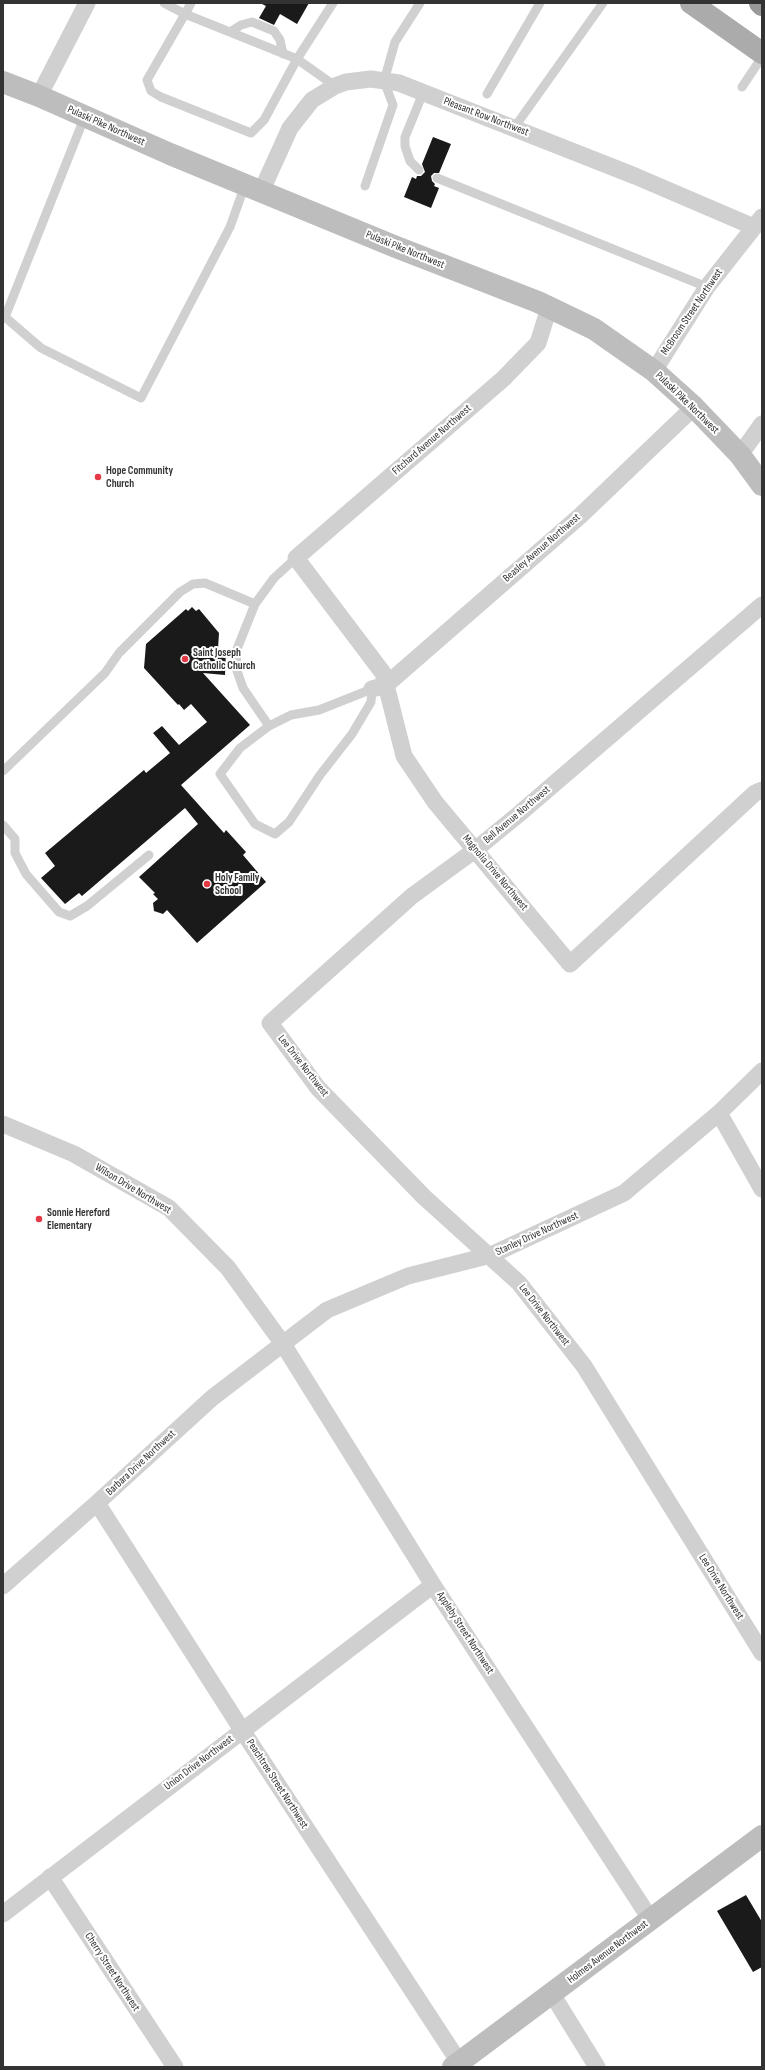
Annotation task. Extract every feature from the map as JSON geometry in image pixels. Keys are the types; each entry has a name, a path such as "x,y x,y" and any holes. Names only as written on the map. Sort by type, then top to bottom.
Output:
{"main road":[{"path":"692,3 762,52"},
{"name":"Pulaski Pike Northwest","path":"3,82 39,96 253,189 549,308 594,329 654,371 694,407 740,455 762,485"},
{"name":"Holmes Avenue Northwest","path":"456,2065 762,1836"}],"street":[{"path":"39,96 87,3"},
{"name":"Pleasant Row Northwest","path":"253,189 290,128 312,100 335,86 346,82 371,79 399,83 758,222"},
{"name":"McBroom Street Northwest","path":"654,371 707,287 758,222"},
{"name":"Fitchard Avenue Northwest","path":"296,558 503,379 538,344 549,308"},
{"name":"Beasley Avenue Northwest","path":"379,687 580,516 694,407"},
{"path":"740,455 762,424"},
{"name":"Magnolia Drive Northwest","path":"296,558 383,672 379,687 404,756 435,802 570,964 755,792 762,790"},
{"name":"Bell Avenue Northwest","path":"270,1023 412,896 476,850 762,605"},
{"name":"Lee Drive Northwest","path":"270,1023 318,1088 424,1197 491,1256 519,1283 584,1366 762,1653"},
{"name":"Stanley Drive Northwest","path":"283,1344 327,1310 408,1276 491,1256 624,1193 719,1113 762,1071"},
{"path":"719,1113 762,1189"},
{"name":"Wilson Drive Northwest","path":"3,1124 74,1154 169,1208 228,1268 283,1344"},
{"name":"Barbara Drive Northwest","path":"3,1586 212,1398 283,1344"},
{"name":"Appleby Street Northwest","path":"283,1344 433,1585 651,1920"},
{"name":"Peachtree Street Northwest","path":"97,1503 456,2065"},
{"name":"Union Drive Northwest","path":"3,1914 433,1585"},
{"name":"Cherry Street Northwest","path":"50,1877 175,2067"},
{"path":"552,1994 597,2067"}],"lane":[{"path":"164,3 185,14 297,59 335,86"},
{"path":"191,3 147,80 151,90 161,96 251,133 264,120 297,59 333,3"},
{"path":"365,186 393,105 384,81 395,42 420,3"},
{"path":"487,94 540,3"},
{"path":"514,128 603,3"},
{"path":"230,32 241,25 252,22 274,31 280,40 283,54"},
{"path":"742,87 762,57"},
{"path":"419,170 410,161 405,146 405,137 423,93"},
{"path":"85,116 5,317 41,348 141,398 230,227 253,189"},
{"path":"438,178 707,287"},
{"path":"269,726 243,688 236,668 237,650 255,604 274,578 296,558"},
{"path":"3,771 105,673 119,653 180,592 192,584 205,583 255,604"},
{"path":"379,687 352,734 320,775 289,822 275,834 255,824 220,774 240,748 269,726 291,715 319,710 379,687"},
{"path":"3,825 15,840 16,853 26,874 59,912 70,916 87,906 150,855"}],"building":[{"path":"260,3 309,3 297,24 280,14 274,25 259,18 266,6"},
{"path":"433,137 451,144 439,173 434,173 431,176 432,181 435,184 434,186 439,188 431,208 404,197 412,177 416,179 417,176 421,176 425,172 422,164"},
{"path":"192,607 196,611 199,609 219,633 218,649 226,650 225,675 203,673 250,725 181,785 224,833 226,830 246,852 243,855 266,882 197,943 167,910 163,914 154,911 153,903 158,899 153,894 155,893 139,877 198,824 185,808 82,896 79,893 65,904 41,878 55,866 45,853 144,770 146,773 170,753 153,733 162,726 179,745 207,722 191,704 184,710 179,704 178,705 144,668 146,644 186,609 188,611"},
{"path":"746,1895 762,1922 762,1967 753,1972 717,1911"}],"place":[{"name":"Hope Community Church","path":"98,477"},
{"name":"Saint Joseph Catholic Church","path":"185,659"},
{"name":"Holy Family School","path":"207,884"},
{"name":"Sonnie Hereford Elementary","path":"39,1219"}]}
